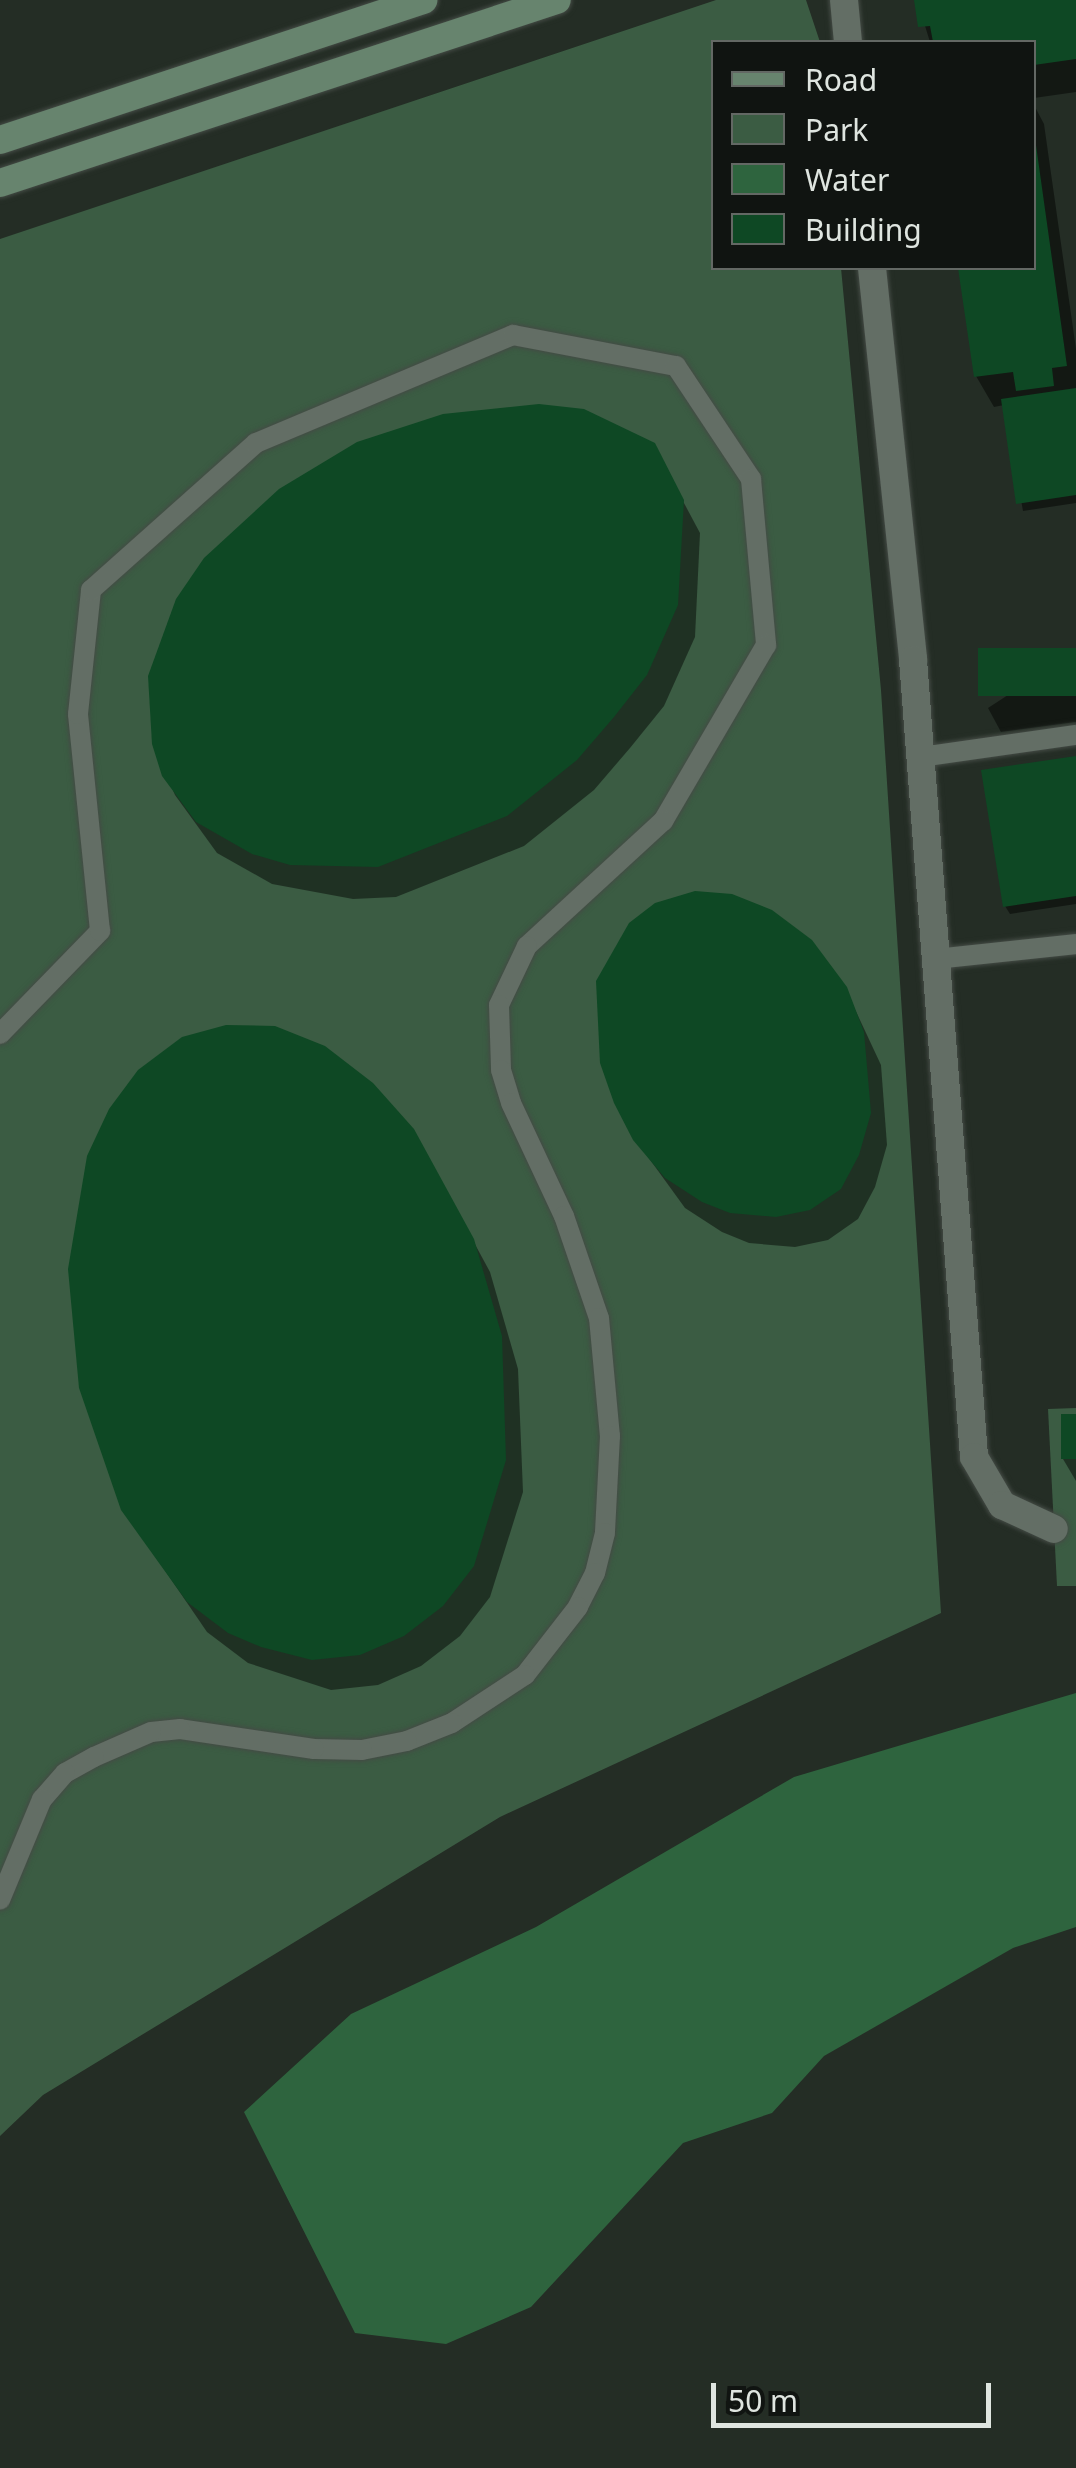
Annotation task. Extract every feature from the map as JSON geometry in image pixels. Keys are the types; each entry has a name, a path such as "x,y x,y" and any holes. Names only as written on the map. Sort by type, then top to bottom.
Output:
{"main road":[{"path":"0,140 423,0"},
{"path":"0,183 557,0"}],"street":[{"path":"844,0 848,40"},
{"path":"872,270 921,757 974,1458 1002,1505 1054,1529"}],"lane":[{"path":"0,1034 100,931 78,714 91,590 256,443 513,335 676,366 751,478 766,645 663,820 545,925 509,974 499,1005 501,1070 511,1103 564,1216 600,1318 610,1436 605,1533 595,1572 578,1608 525,1675 452,1722 407,1741 362,1750 314,1749 180,1730 151,1732 94,1757 65,1773 42,1799 0,1900"},
{"path":"921,757 1076,734"},
{"path":"936,960 1076,944"}],"green space":[{"path":"716,0 806,0 819,40 711,40 711,270 841,270 881,690 941,1613 500,1817 43,2095 0,2136 0,239"},
{"path":"1076,1408 1076,1586 1057,1586 1048,1409"}],"water":[{"path":"1076,1693 1076,1927 1013,1948 824,2056 772,2113 683,2143 531,2307 446,2344 355,2333 244,2112 351,2014 536,1927 794,1777"}],"building":[{"path":"914,0 1076,0 1076,59 1036,65 1036,40 933,40 930,26 918,27"},
{"path":"1036,145 1067,366 1052,368 1054,386 1016,391 1013,372 974,377 958,270 1036,270"},
{"path":"1076,388 1076,495 1016,504 1001,399"},
{"path":"539,404 584,409 655,443 684,500 678,605 647,675 614,717 577,760 507,816 378,867 290,865 252,854 196,822 162,776 152,744 148,676 176,599 204,558 279,489 357,442 443,414"},
{"path":"978,648 1076,648 1076,696 978,696"},
{"path":"1076,756 1076,896 1003,907 981,770"},
{"path":"695,891 732,894 772,910 812,940 847,987 864,1032 871,1113 859,1155 841,1189 810,1210 776,1217 730,1213 702,1202 665,1178 633,1140 614,1103 600,1063 596,981 629,923 655,903"},
{"path":"226,1025 275,1026 325,1046 373,1083 414,1129 474,1239 502,1336 506,1460 474,1566 443,1606 404,1636 360,1655 312,1660 261,1647 228,1633 187,1602 121,1510 79,1388 68,1269 87,1156 109,1109 138,1070 182,1037"},
{"path":"1061,1414 1076,1414 1076,1459 1061,1459"}]}
